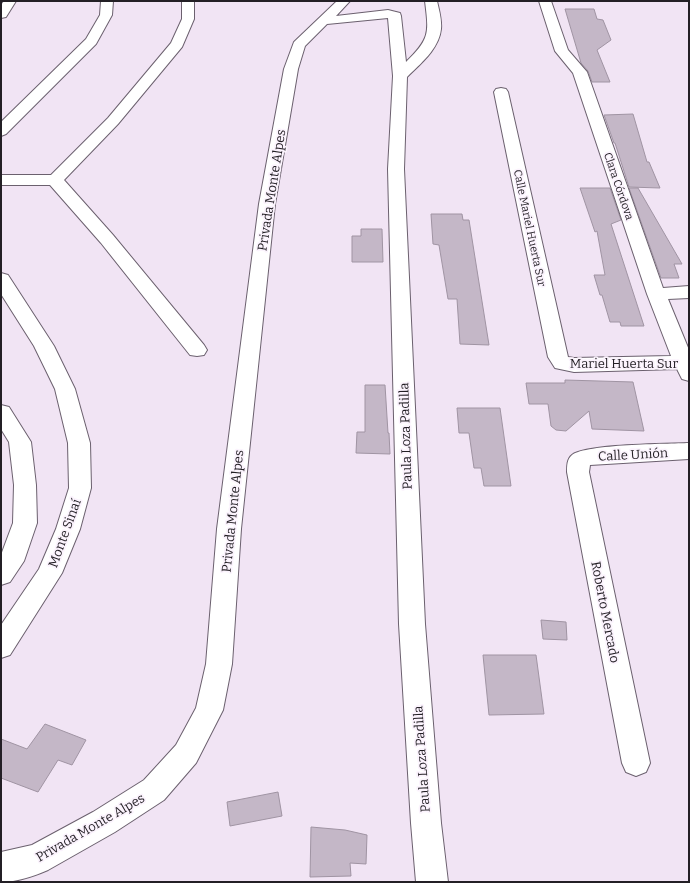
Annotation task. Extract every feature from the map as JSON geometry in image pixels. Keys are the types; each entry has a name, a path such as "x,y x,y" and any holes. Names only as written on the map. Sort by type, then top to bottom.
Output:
{"street":[{"path":"1,14 10,1"},
{"path":"1,130 91,41 106,15 107,1"},
{"path":"1,180 55,180 114,121 177,44 188,19 188,1"},
{"path":"323,21 344,1"},
{"path":"400,76 428,46 432,39 434,31 431,1"},
{"name":"Clara Córdova","path":"545,1 562,51 580,72 656,294 688,366"},
{"name":"Paula Loza Padilla","path":"323,21 392,15 395,16 400,76 396,169 412,624 426,823 432,882"},
{"name":"Privada Monte Alpes","path":"1,868 37,859 104,822 154,790 186,754 210,710 219,664 229,529 267,204 291,69 299,45 323,21"},
{"name":"Calle Mariel Huerta Sur","path":"501,92 558,357 562,363"},
{"path":"55,180 107,239 197,350"},
{"name":"Monte Sinaí","path":"1,280 44,346 65,389 79,443 80,488 68,529 50,573 1,647"},
{"path":"656,294 689,292"},
{"name":"Mariel Huerta Sur","path":"562,363 574,365 688,366"},
{"path":"1,412 20,442 25,485 25,524 15,554 1,575"},
{"name":"Calle Unión","path":"579,461 588,456 689,451"},
{"name":"Roberto Mercado","path":"579,461 578,472 636,763"}],"building":[{"path":"565,9 594,9 597,19 603,20 611,40 597,50 610,82 592,82 588,71 581,63"},
{"path":"633,114 647,162 649,162 660,188 629,187 615,143 604,115"},
{"path":"580,188 610,188 621,220 611,224 644,326 621,326 620,322 610,322 594,275 605,275 597,231 595,232"},
{"path":"629,188 638,188 682,264 674,264 679,278 661,278"},
{"path":"431,214 462,214 463,220 469,220 489,345 460,344 457,299 448,299 439,245 433,244"},
{"path":"361,229 382,229 383,262 352,262 352,236 361,236"},
{"path":"565,380 633,382 644,431 592,429 589,411 566,431 556,430 551,426 548,404 529,404 526,383 565,383"},
{"path":"365,385 385,385 390,454 356,453 357,432 365,432"},
{"path":"457,408 500,408 511,486 484,486 481,468 474,468 469,433 459,433"},
{"path":"541,620 566,622 567,640 543,639"},
{"path":"483,655 536,655 544,714 489,715"},
{"path":"45,724 86,740 72,765 58,760 38,792 1,778 1,739 27,749"},
{"path":"278,792 282,816 230,826 227,802"},
{"path":"311,827 345,830 367,835 366,864 350,863 351,876 310,877"}]}
